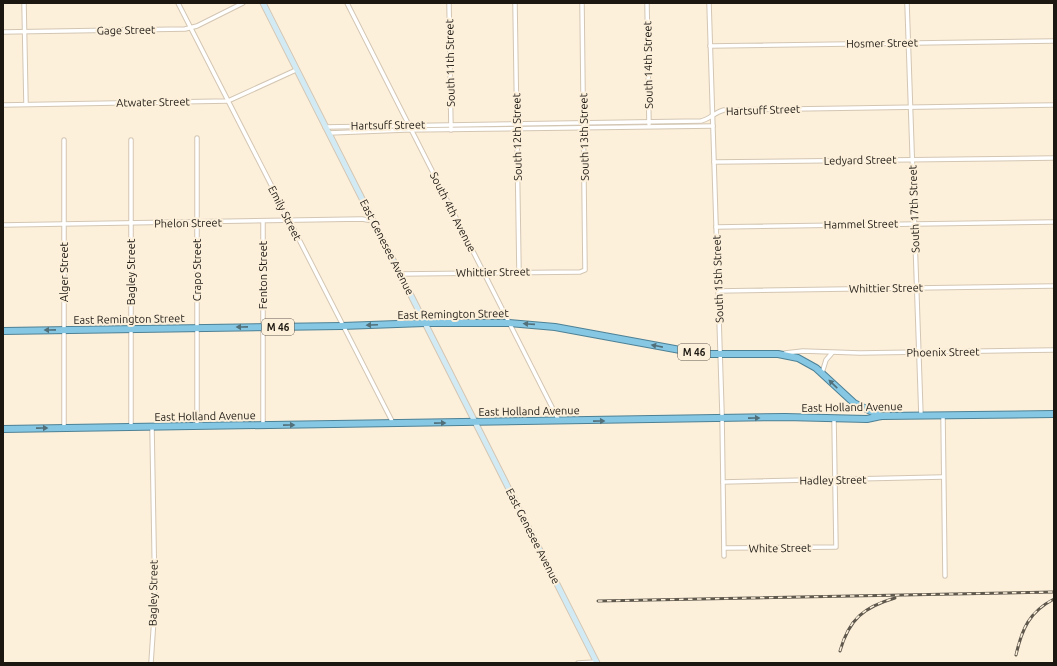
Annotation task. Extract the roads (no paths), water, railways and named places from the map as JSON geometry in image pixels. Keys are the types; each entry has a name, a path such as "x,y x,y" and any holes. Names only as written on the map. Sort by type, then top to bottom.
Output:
{"highway":[{"name":"East Remington Street","path":"3,331 342,326 425,323 509,323 555,326 675,350 720,355 778,354 792,356 804,361 822,373 854,403 881,416"},
{"name":"East Holland Avenue","path":"3,429 785,418 867,419 881,416 1054,414"}],"main road":[{"name":"East Genesee Avenue","path":"263,3 597,663"}],"street":[{"path":"24,3 26,104"},
{"name":"Emily Street","path":"178,3 393,423"},
{"name":"Gage Street","path":"3,32 191,28 243,3"},
{"name":"South 4th Avenue","path":"347,3 560,421"},
{"name":"South 11th Street","path":"449,3 450,124"},
{"name":"South 12th Street","path":"515,3 519,272"},
{"name":"South 13th Street","path":"582,3 585,270"},
{"name":"South 14th Street","path":"647,3 649,126"},
{"name":"South 15th Street","path":"709,3 722,419 724,556"},
{"name":"South 17th Street","path":"907,3 921,416"},
{"name":"Hosmer Street","path":"710,46 1054,41"},
{"name":"Atwater Street","path":"3,105 228,101 296,70"},
{"name":"Hartsuff Street","path":"325,127 701,121 706,120 717,112 724,110 1054,105"},
{"path":"450,124 451,130"},
{"name":"Hartsuff Street","path":"329,133 411,130 713,126"},
{"name":"Crapo Street","path":"197,138 197,426"},
{"name":"Alger Street","path":"64,140 64,428"},
{"name":"Bagley Street","path":"131,140 131,427"},
{"name":"Ledyard Street","path":"714,162 1054,158"},
{"name":"Phelon Street","path":"3,225 362,219 373,221"},
{"name":"Fenton Street","path":"262,221 263,425"},
{"name":"Hammel Street","path":"716,227 1054,222"},
{"name":"Whittier Street","path":"400,274 580,272 585,270"},
{"name":"Whittier Street","path":"718,292 1054,286"},
{"name":"Phoenix Street","path":"778,354 803,351 832,353 1054,350"},
{"path":"822,373 826,360 832,353"},
{"path":"943,416 945,576"},
{"path":"834,419 834,480"},
{"name":"Bagley Street","path":"151,663 155,602 152,427"},
{"name":"Hadley Street","path":"723,482 943,478"},
{"name":"White Street","path":"724,548 836,547 834,480"},
{"path":"578,663 597,663"}],"railway":[{"path":"598,601 1054,592"},
{"path":"840,651 848,630 859,616 866,610 895,598"},
{"path":"1016,655 1021,637 1028,622 1038,610 1054,599"}]}
